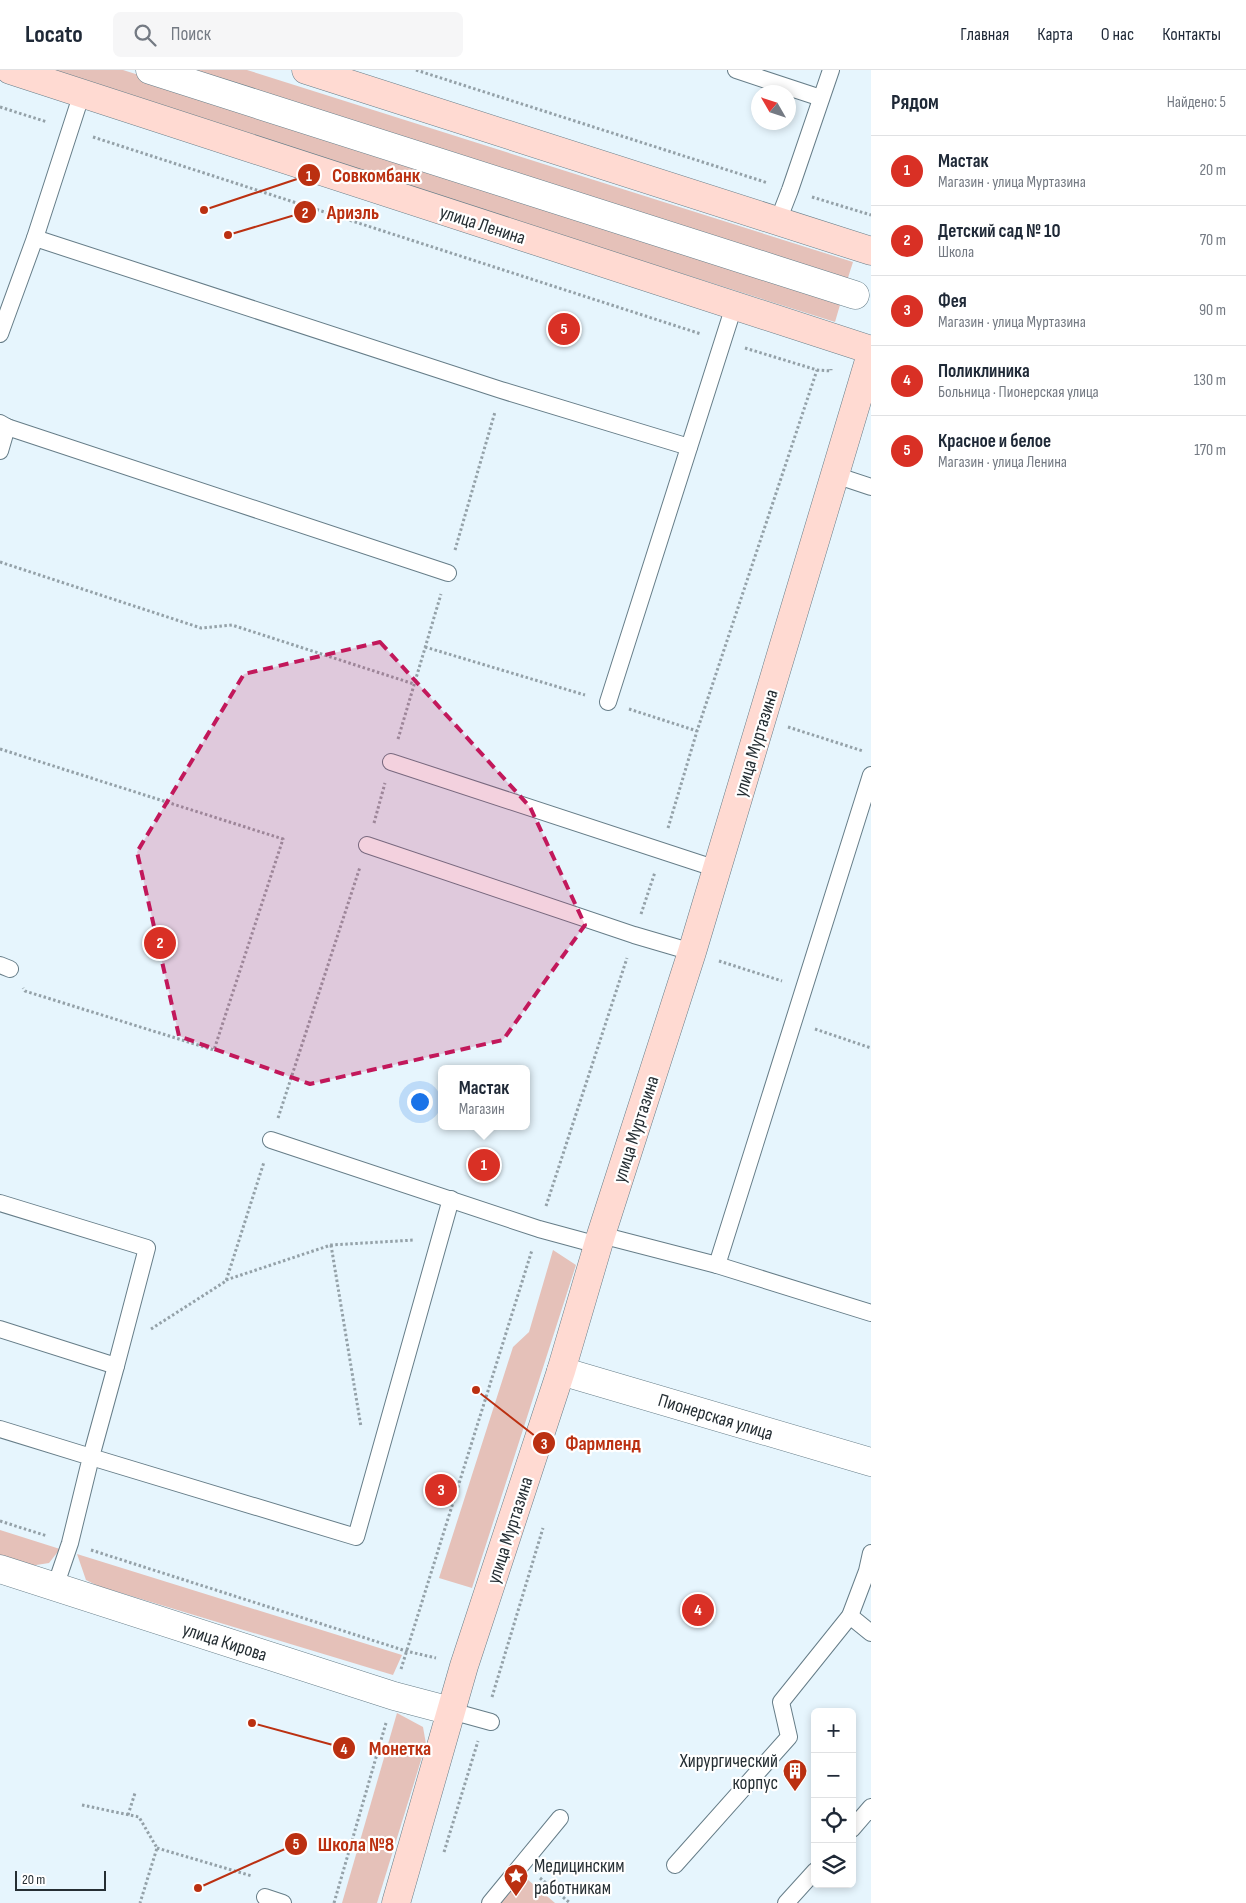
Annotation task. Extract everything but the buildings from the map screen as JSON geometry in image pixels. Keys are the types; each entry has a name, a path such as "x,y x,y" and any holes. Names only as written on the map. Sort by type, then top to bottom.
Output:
{"street":[{"name":"улица Ленина","path":"10,70 871,350"},
{"path":"150,70 855,295"},
{"path":"306,70 871,251"},
{"name":"улица Муртазина","path":"396,1903 464,1666 561,1370 600,1240 703,956 717,869 871,354"},
{"name":"Пионерская улица","path":"561,1370 871,1462"},
{"name":"улица Кирова","path":"0,1569 217,1643 394,1696 451,1711"}],"lane":[{"path":"736,70 821,98"},
{"path":"778,222 831,70"},
{"path":"0,334 35,238 82,93"},
{"path":"35,238 501,390 689,447"},
{"path":"608,702 734,306"},
{"path":"0,450 3,425 448,573"},
{"path":"835,475 871,487"},
{"path":"391,762 717,869"},
{"path":"717,1264 871,775"},
{"path":"367,845 634,935 703,956"},
{"path":"271,1140 539,1229 717,1264 871,1313"},
{"path":"0,1429 356,1537 451,1199"},
{"path":"0,1203 146,1248 70,1543 55,1587"},
{"path":"0,1329 116,1366"},
{"path":"675,1865 789,1737 781,1702 850,1616 867,1571 871,1553"},
{"path":"850,1616 871,1633"},
{"path":"451,1711 491,1722"},
{"path":"856,1825 871,1808"},
{"path":"490,1903 560,1818"},
{"path":"786,1903 811,1875"},
{"path":"265,1897 283,1903"}],"path":[{"path":"416,70 871,216"},
{"path":"0,107 722,341 817,370 697,732 661,852 539,1229 406,1651 334,1903"},
{"path":"226,1281 367,845 501,390"},
{"path":"0,562 201,628 232,625 414,684"},
{"path":"425,647 608,702 697,732"},
{"path":"783,725 871,754"},
{"path":"0,749 283,839 214,1050 25,991 5,967"},
{"path":"703,956 804,988"},
{"path":"793,1022 871,1048"},
{"path":"121,1347 226,1281 331,1245 440,1238"},
{"path":"331,1245 363,1436"},
{"path":"0,1521 406,1651 499,1677"},
{"path":"128,1815 135,1793"},
{"path":"82,1805 139,1818 157,1848 254,1877 265,1897"},
{"path":"140,1903 157,1848"},
{"path":"523,1863 570,1903"}],"highlighted area":[{"path":"380,642 530,807 585,925 503,1040 310,1084 179,1036 137,852 244,674"}],"shaded area":[{"path":"39,70 123,70 842,298 835,322"},
{"path":"171,70 247,70 853,262 846,284"},
{"path":"553,1250 576,1265 472,1588 439,1578 513,1347 529,1332"},
{"path":"0,1530 60,1549 49,1563 30,1566 0,1556"},
{"path":"77,1554 402,1655 393,1675 98,1586 86,1580"},
{"path":"397,1713 423,1727 426,1744 377,1903 342,1903"},
{"path":"527,1879 555,1903 499,1903 516,1880"}],"place":[{"name":"Совкомбанк","path":"204,210"},
{"name":"Ариэль","path":"228,235"},
{"name":"Красное и белое","path":"564,329"},
{"name":"Детский сад № 10","path":"160,943"},
{"name":"Мастак","path":"484,1165"},
{"name":"Фармленд","path":"476,1390"},
{"name":"Фея","path":"441,1490"},
{"name":"Поликлиника","path":"698,1610"},
{"name":"Монетка","path":"252,1723"},
{"name":"Хирургический корпус","path":"795,1792"},
{"name":"Школа №8","path":"198,1888"},
{"name":"Медицинским работникам","path":"516,1897"}]}
